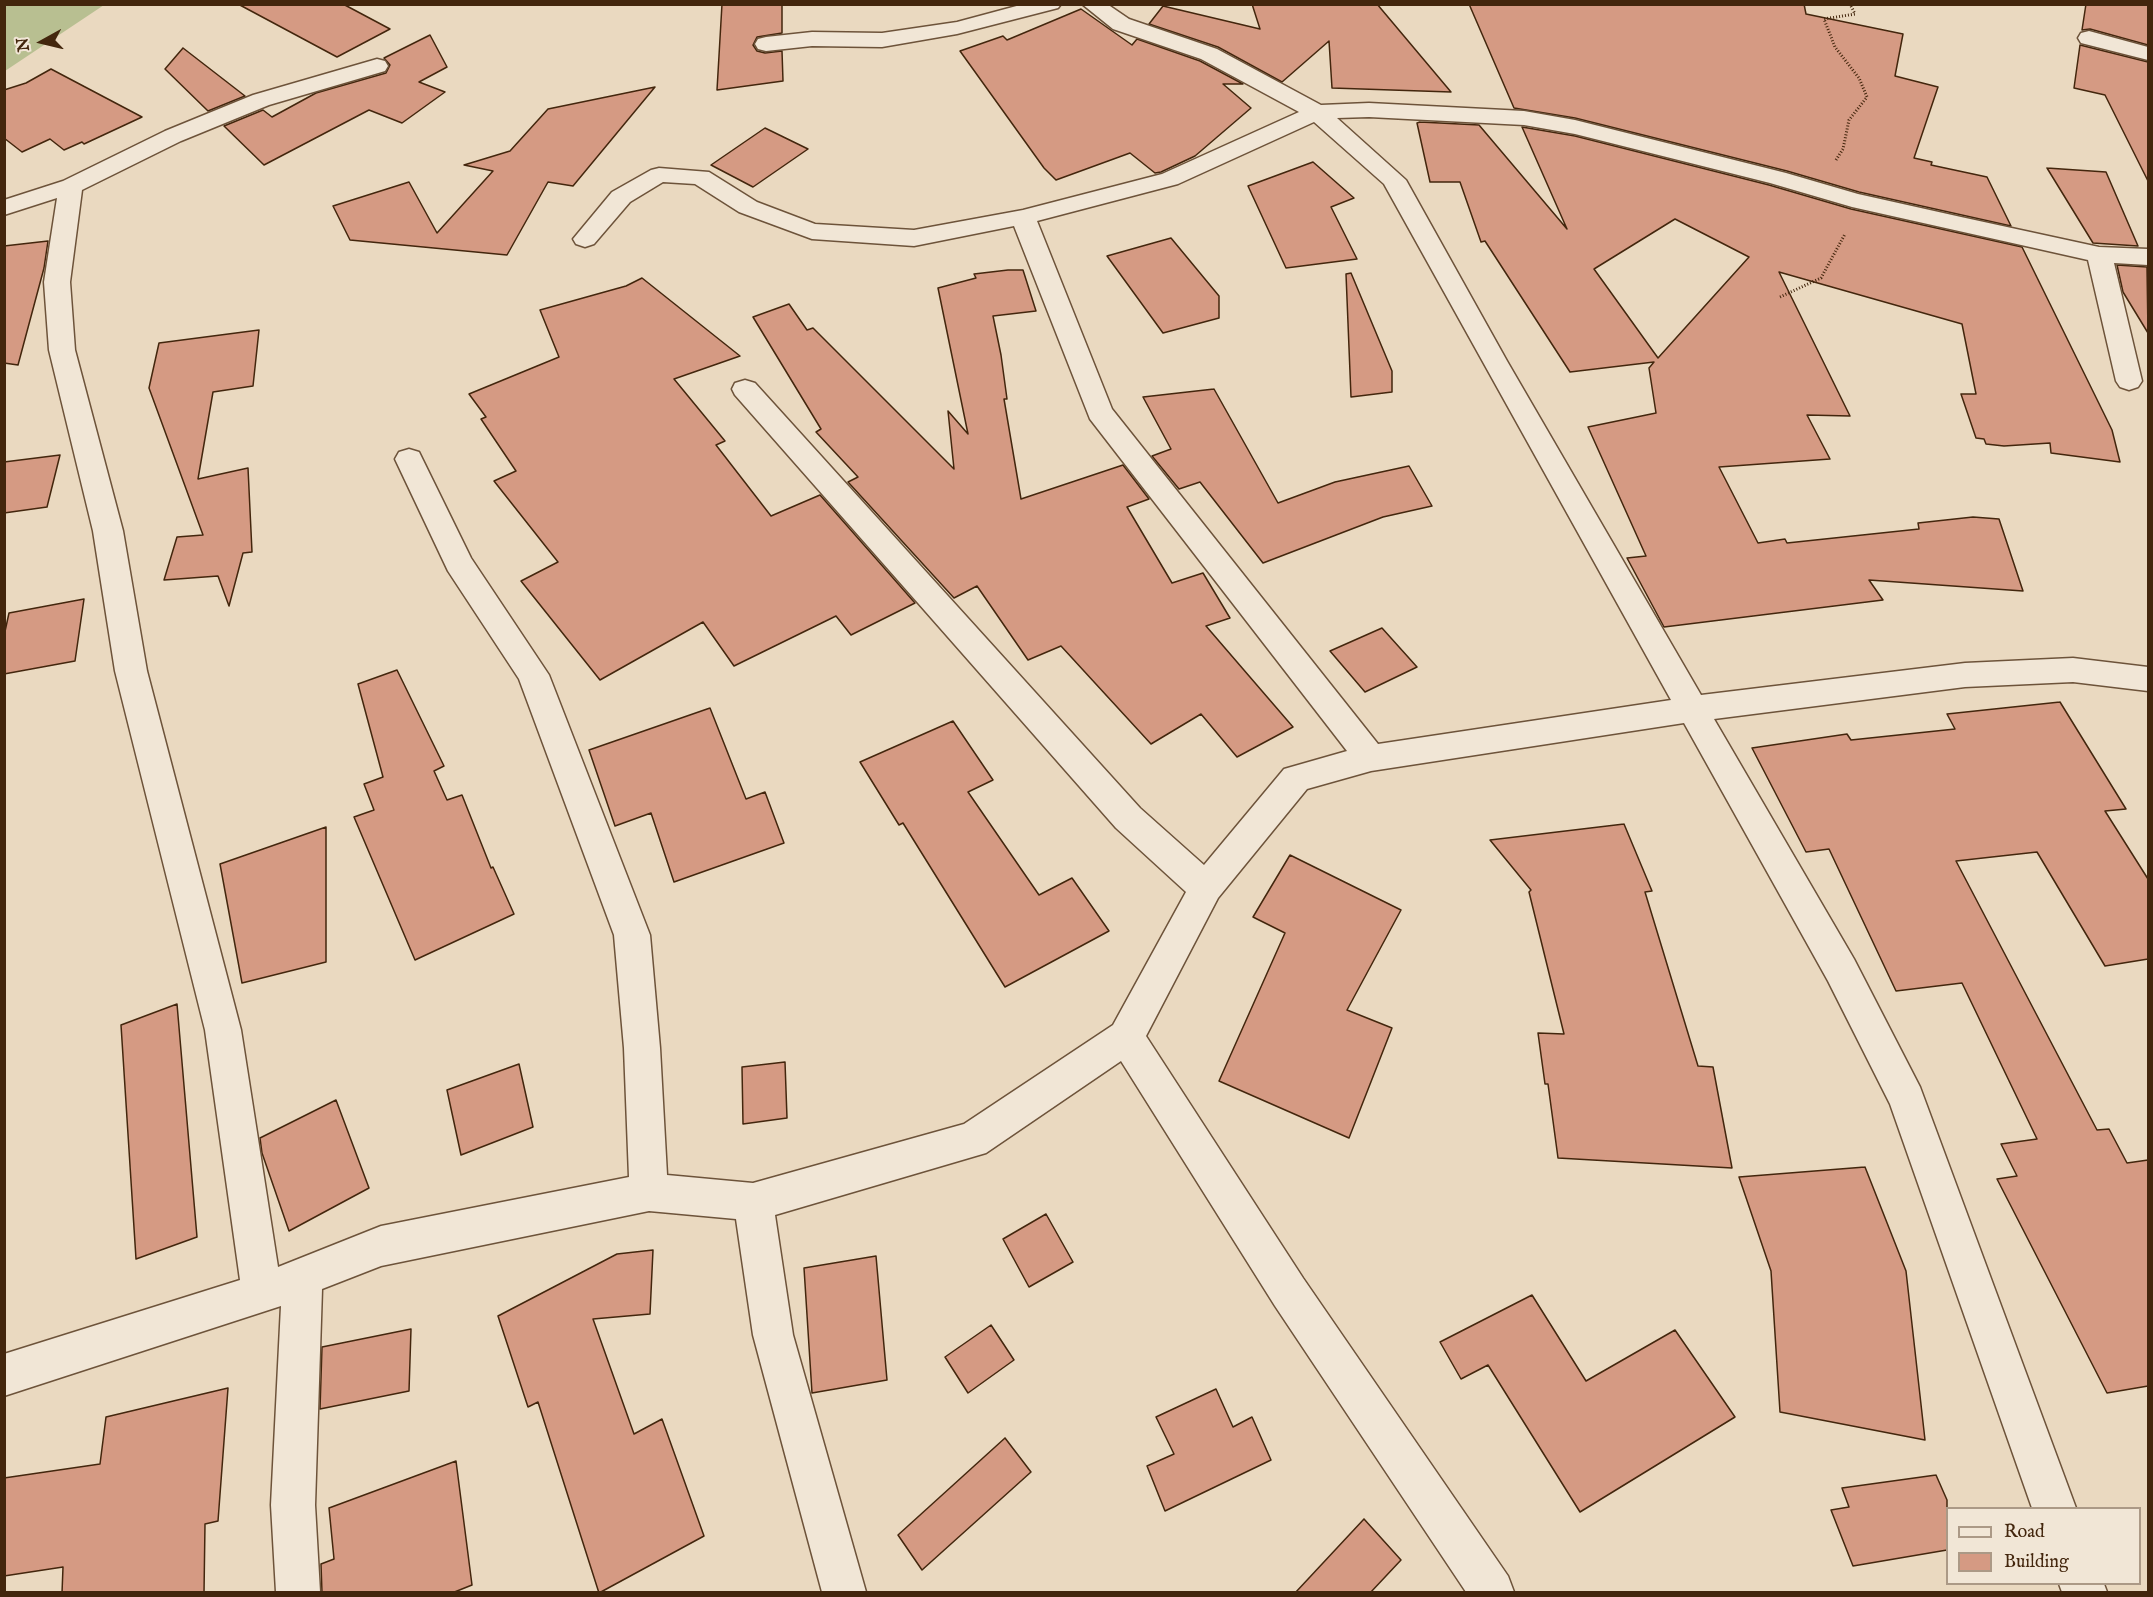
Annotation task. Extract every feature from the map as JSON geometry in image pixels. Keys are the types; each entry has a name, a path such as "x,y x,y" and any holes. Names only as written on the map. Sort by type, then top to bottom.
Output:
{"street":[{"path":"765,44 812,39 882,40 957,28 1052,4"},
{"path":"1110,8 1121,24 1209,54 1317,112 1394,180 1691,709 1841,970 1907,1099 2053,1507"},
{"path":"2088,38 2148,54"},
{"path":"4,208 71,186 173,136 261,100 377,66"},
{"path":"585,239 621,197 659,175 701,177 748,207 812,231 914,238 1023,217 1170,179 1317,112 1369,110 1524,118 1609,135 1778,178 1852,200 2099,255 2148,257"},
{"path":"71,186 57,282 62,350 108,531 131,671 223,1030 262,1293"},
{"path":"1023,217 1100,412 1371,758"},
{"path":"2099,255 2129,381"},
{"path":"745,388 1128,818 1206,888"},
{"path":"409,459 458,563 533,675 632,935 642,1048 649,1192"},
{"path":"4,1375 262,1293 381,1246 649,1192 753,1202 973,1140 1126,1037 1206,888 1296,779 1371,758 1691,709 1965,675 2073,670 2148,679"},
{"path":"1126,1037 1289,1292 1492,1593"},
{"path":"753,1202 773,1335 844,1593"},
{"path":"298,1593 293,1506 302,1277"}],"path":[{"path":"1780,297 1821,278 1850,228 1852,200 1836,186 1831,168 1843,149 1849,120 1867,97 1859,78 1835,47 1824,19 1855,14 1850,4"}],"green space":[{"path":"5,4 104,4 104,5 5,71"}],"building":[{"path":"238,4 343,4 390,29 337,57"},
{"path":"722,4 782,4 782,33 757,37 753,45 757,51 765,53 782,51 783,81 717,90"},
{"path":"1252,4 1377,4 1451,92 1332,88 1329,41 1282,82 1218,47 1149,24 1163,6 1260,29"},
{"path":"1469,4 1804,4 1806,14 1903,34 1895,76 1938,87 1914,158 1932,162 1931,165 1987,177 2011,226 1859,192 1787,171 1575,118 1514,108"},
{"path":"2086,4 2148,4 2148,45 2090,29 2082,30"},
{"path":"1081,9 1132,45 1137,39 1200,61 1243,84 1223,84 1251,108 1195,156 1161,172 1155,173 1130,153 1056,180 1044,168 960,51 1003,36 1007,40"},
{"path":"430,35 447,67 419,82 445,92 402,123 369,110 264,165 224,126 263,110 272,117 316,93 386,73 390,65 384,58"},
{"path":"2080,45 2148,62 2148,181 2105,95 2074,88"},
{"path":"183,48 245,96 208,111 165,69"},
{"path":"51,69 142,117 84,144 82,142 64,150 50,139 22,152 4,138 4,90 26,83"},
{"path":"655,87 573,186 548,182 507,255 350,240 333,206 409,182 437,233 493,171 464,165 510,151 548,109"},
{"path":"1417,123 1479,125 1567,229 1522,127 1575,136 1769,185 1851,209 2022,247 2112,430 2120,462 2051,453 2050,443 2004,446 1986,444 1984,439 1976,438 1961,394 1976,394 1962,324 1779,272 1850,416 1807,415 1830,459 1719,467 1758,543 1785,539 1787,543 1919,529 1918,523 1973,517 1999,519 2023,591 1869,580 1883,600 1664,627 1627,558 1646,556 1588,427 1656,413 1649,368 1654,362 1570,372 1485,241 1481,242 1460,182 1430,182","holes":["1675,219 1749,257 1658,358 1594,269"]},
{"path":"765,128 808,149 753,187 711,165"},
{"path":"1313,162 1354,198 1331,207 1357,259 1286,268 1248,186"},
{"path":"2047,168 2106,172 2138,246 2093,243"},
{"path":"1171,238 1219,296 1219,318 1163,333 1107,256"},
{"path":"48,241 44,268 18,365 4,363 4,246"},
{"path":"2117,265 2147,267 2148,333 2123,292"},
{"path":"1023,270 1036,311 993,316 1001,355 1007,399 1004,399 1021,499 1123,465 1149,499 1127,507 1172,583 1203,573 1230,618 1206,626 1293,727 1237,757 1201,714 1151,744 1061,646 1028,660 977,586 954,598 848,482 858,477 816,432 821,429 753,317 789,304 807,330 813,328 954,469 948,411 968,434 938,288 976,278 974,274"},
{"path":"1351,273 1392,371 1392,392 1351,397 1346,274"},
{"path":"642,278 740,356 674,379 725,441 716,445 771,516 820,495 915,603 851,635 836,616 734,666 703,622 600,680 521,581 558,562 494,481 516,471 481,419 486,417 469,394 559,357 540,310 626,286"},
{"path":"259,330 253,386 213,392 198,479 248,468 252,552 243,553 229,606 218,576 164,580 177,537 203,535 149,388 159,343"},
{"path":"1214,389 1278,503 1335,482 1409,466 1432,506 1383,517 1263,563 1200,482 1179,489 1152,456 1171,449 1143,397"},
{"path":"60,455 47,507 4,513 4,462"},
{"path":"84,599 75,661 4,674 4,636 9,613"},
{"path":"1382,628 1417,667 1365,692 1330,651"},
{"path":"397,670 444,766 434,771 447,800 462,795 491,868 493,867 514,914 415,960 354,817 374,810 364,784 383,777 358,684"},
{"path":"2060,702 2126,809 2105,811 2148,879 2148,959 2105,966 2037,852 1956,861 2097,1130 2109,1129 2127,1163 2148,1160 2148,1386 2107,1393 1997,1179 2017,1176 2001,1144 2037,1139 1962,983 1896,991 1829,849 1806,852 1752,748 1847,734 1851,740 1955,729 1947,714"},
{"path":"710,708 746,799 765,792 784,843 674,882 651,813 615,826 589,750"},
{"path":"953,721 993,780 968,792 1039,895 1072,878 1109,931 1005,987 903,823 899,825 860,762"},
{"path":"1624,824 1652,891 1645,892 1698,1066 1713,1067 1732,1168 1558,1158 1548,1084 1545,1084 1538,1033 1564,1034 1529,892 1531,890 1490,840"},
{"path":"326,827 326,962 242,983 220,864"},
{"path":"1290,855 1401,910 1347,1010 1392,1028 1349,1138 1219,1081 1285,933 1253,917"},
{"path":"177,1004 197,1237 136,1259 121,1025"},
{"path":"785,1062 787,1118 743,1124 742,1067"},
{"path":"519,1064 533,1127 461,1155 447,1090"},
{"path":"336,1100 369,1188 289,1231 262,1153 260,1138"},
{"path":"1865,1167 1906,1271 1925,1440 1780,1412 1771,1271 1739,1177"},
{"path":"1046,1214 1073,1262 1029,1287 1003,1239"},
{"path":"653,1250 650,1314 593,1319 634,1434 662,1419 704,1536 599,1593 538,1402 528,1407 498,1316 617,1254"},
{"path":"876,1256 887,1380 812,1393 804,1268"},
{"path":"1532,1295 1586,1381 1675,1330 1735,1417 1580,1512 1488,1365 1461,1379 1440,1342"},
{"path":"991,1325 1014,1360 968,1393 945,1357"},
{"path":"411,1329 409,1391 320,1409 322,1347"},
{"path":"228,1388 218,1521 205,1524 204,1593 62,1593 63,1567 4,1576 4,1478 100,1464 106,1417"},
{"path":"1216,1389 1233,1427 1252,1417 1271,1460 1165,1511 1147,1466 1174,1454 1156,1417"},
{"path":"1005,1438 1031,1472 922,1570 898,1535"},
{"path":"456,1461 472,1585 452,1593 322,1593 321,1564 334,1559 329,1508"},
{"path":"1936,1475 1947,1500 1946,1550 1853,1566 1831,1510 1849,1507 1842,1488"},
{"path":"1364,1519 1401,1560 1370,1593 1295,1593"}]}
